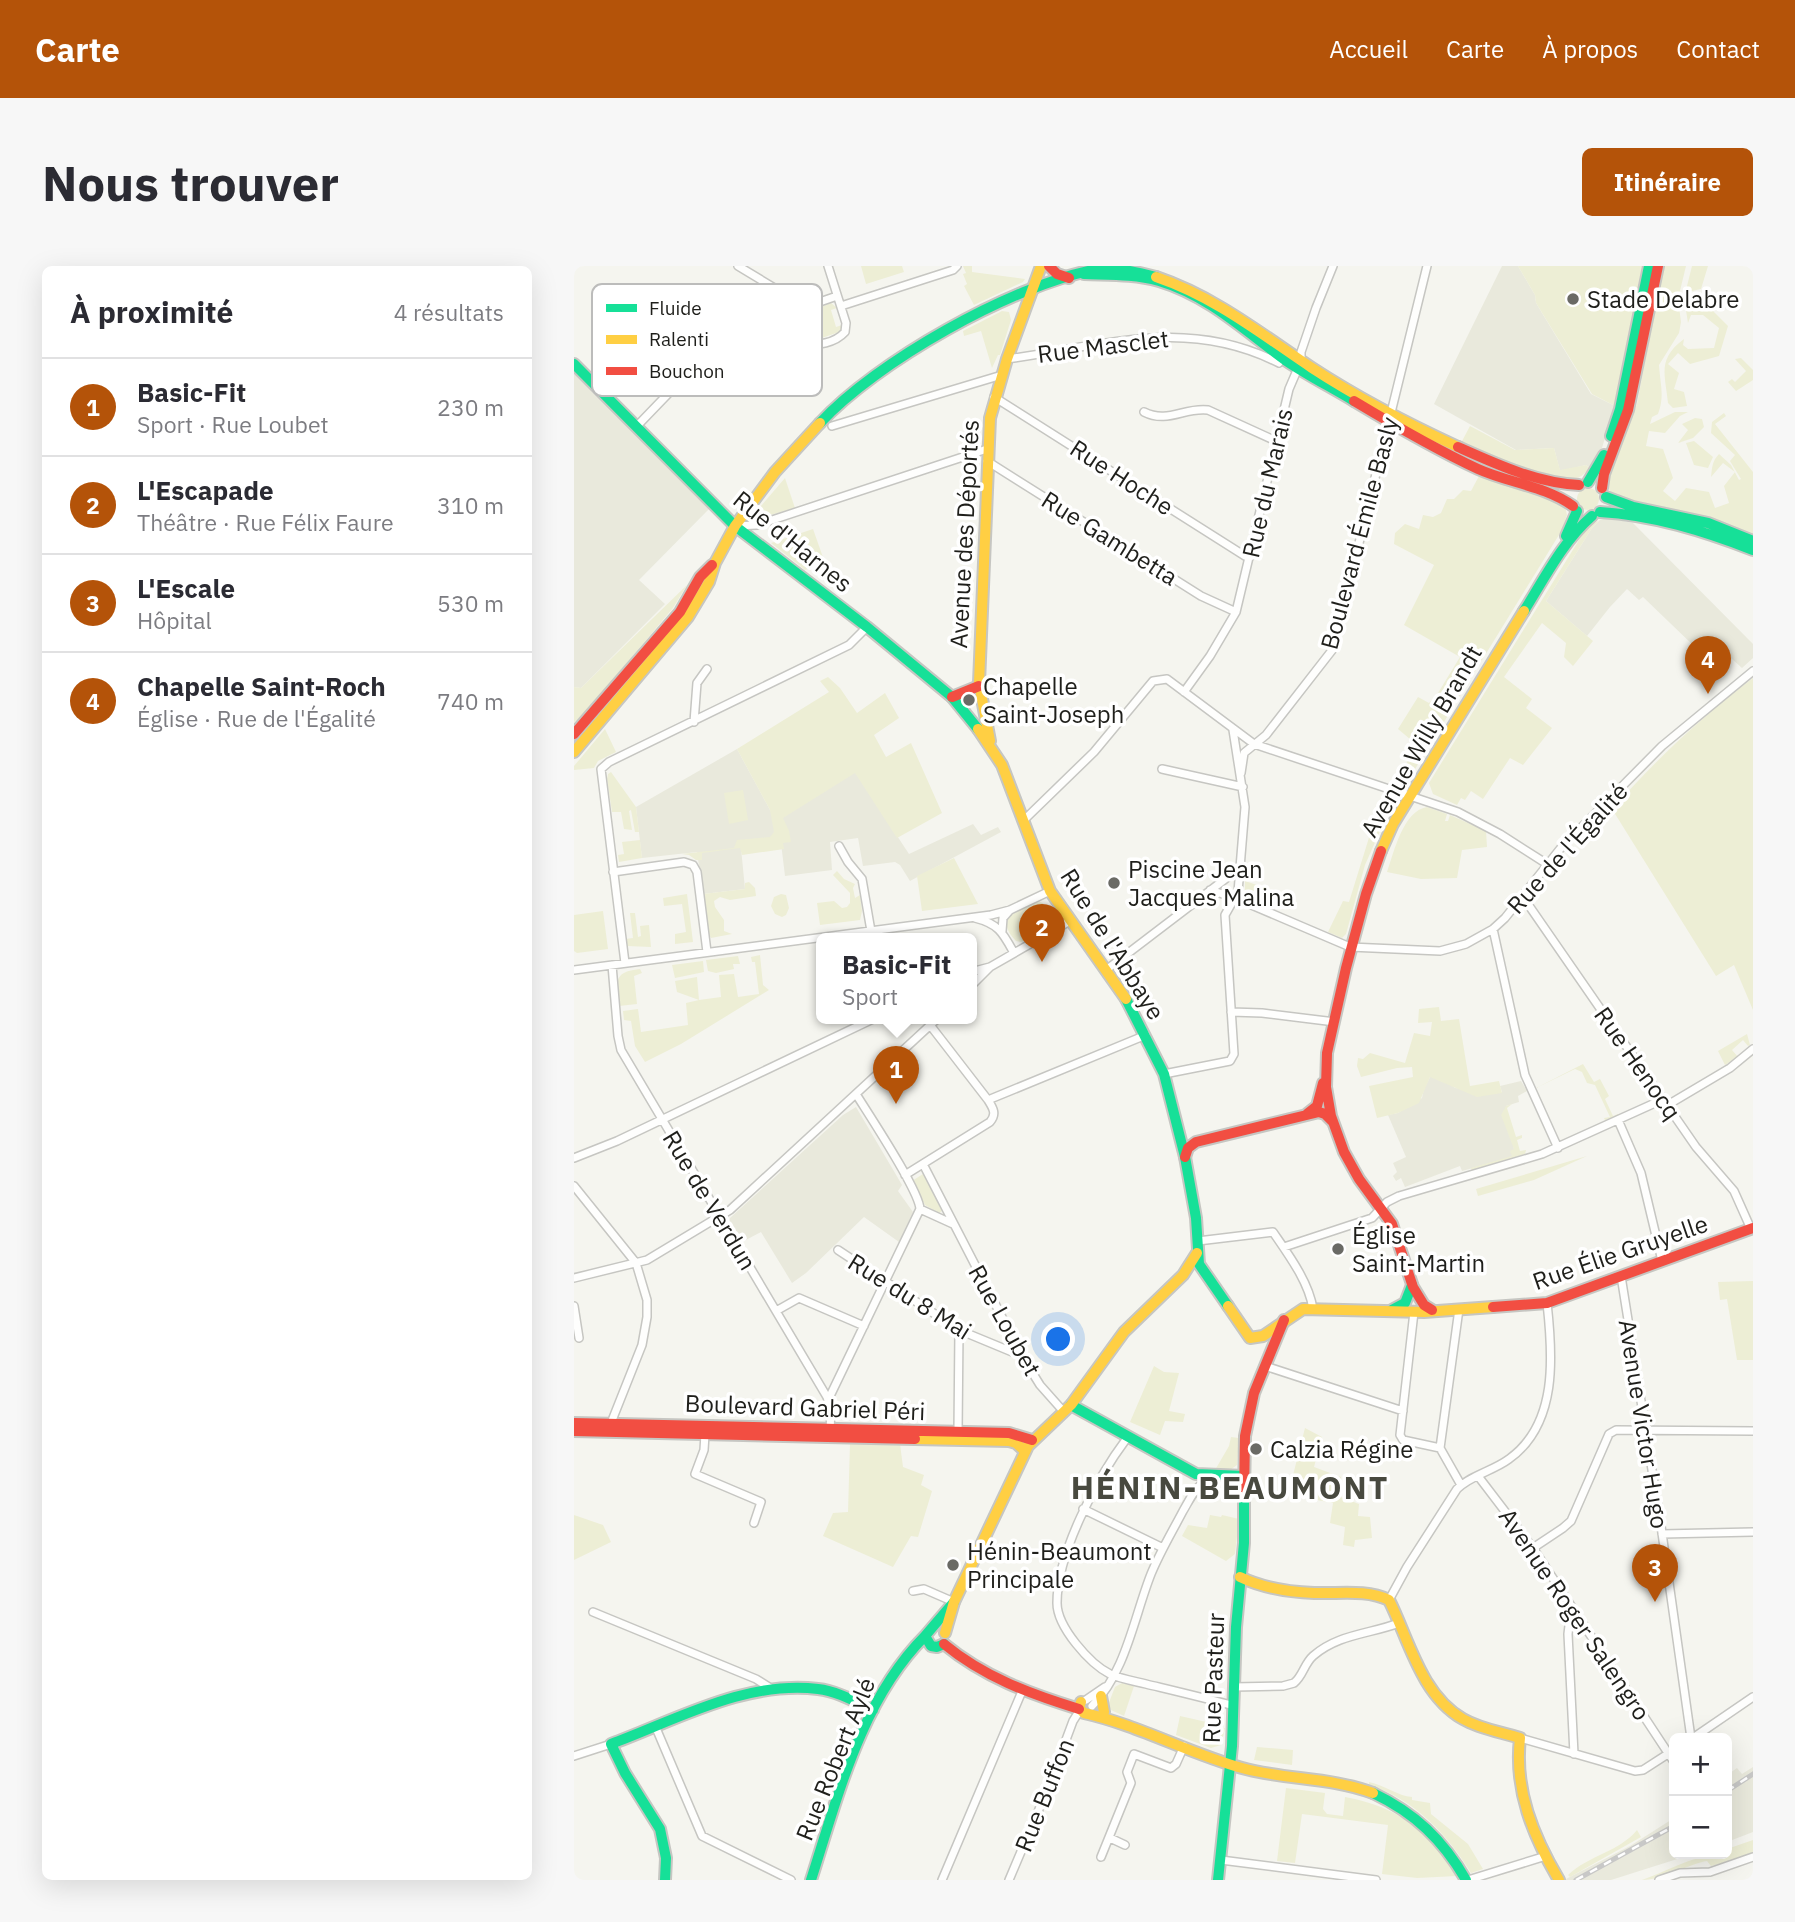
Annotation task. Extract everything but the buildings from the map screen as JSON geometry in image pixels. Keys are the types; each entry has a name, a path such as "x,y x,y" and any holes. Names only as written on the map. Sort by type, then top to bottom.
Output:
{"main road":[{"name":"Avenue des Déportés","path":"975,723 979,686 989,418 1041,266"},
{"path":"1049,266 1057,274 1069,278"},
{"path":"1575,509 1573,494 1604,457 1620,409 1650,266"},
{"path":"1596,514 1605,505 1604,474 1628,410 1658,266"},
{"path":"574,752 688,617 709,582 715,563 735,526 775,472 832,410 908,354 998,304 1032,288 1105,267 1139,268 1186,280 1205,289 1280,344 1299,364"},
{"path":"1084,274 1137,276 1179,288 1214,305 1299,364 1390,417 1502,466 1540,478 1584,484 1634,509 1678,515 1713,524 1753,541"},
{"path":"998,304 1015,310 1020,322"},
{"name":"Rue d'Harnes","path":"574,364 592,382"},
{"name":"Rue d'Harnes","path":"607,396 735,526 867,627 952,697 990,744"},
{"path":"1390,417 1408,433 1480,470 1560,497 1584,515 1617,513 1698,528 1753,550"},
{"name":"Avenue Willy Brandt","path":"1551,567 1575,509"},
{"name":"Avenue Willy Brandt","path":"1302,1117 1317,1106 1350,947 1377,860 1393,824 1551,567 1577,529 1596,514"},
{"path":"574,734 680,612 700,577 715,563"},
{"name":"Avenue des Déportés","path":"979,686 990,744"},
{"path":"952,697 979,686"},
{"name":"Rue de l'Abbaye","path":"990,744 1002,765 1051,891 1106,970 1146,1035 1164,1074 1185,1157 1198,1241 1196,1253"},
{"path":"1325,1073 1333,1122 1359,1178 1383,1208 1398,1236 1420,1304 1432,1310"},
{"path":"1185,1157 1188,1148 1196,1142 1322,1112 1333,1122"},
{"path":"1178,1129 1196,1142"},
{"name":"Rue Élie Gruyelle","path":"1313,1309 1414,1312 1547,1303 1752,1229"},
{"path":"928,1641 937,1647 945,1639 954,1602 1032,1440 1067,1409 1124,1332 1183,1275 1196,1253"},
{"path":"1196,1253 1206,1276 1250,1338 1261,1337 1296,1311 1313,1309"},
{"path":"1183,1275 1194,1273 1206,1276"},
{"path":"1392,1310 1405,1303 1412,1285"},
{"name":"Rue Pasteur","path":"1218,1880 1234,1706 1247,1424 1254,1393 1284,1320"},
{"path":"1067,1409 1196,1474 1244,1476"},
{"name":"Boulevard Gabriel Péri","path":"574,1423 1009,1441 1025,1451"},
{"name":"Boulevard Gabriel Péri","path":"574,1432 958,1432 1017,1434 1032,1440"},
{"path":"1240,1577 1254,1584 1300,1592 1376,1595 1389,1600 1424,1674 1446,1707 1463,1719 1520,1738 1518,1759 1524,1798 1546,1856 1559,1880"},
{"path":"954,1602 934,1627 972,1664 1023,1689 1104,1712 1125,1724"},
{"name":"Rue Robert Aylé","path":"811,1880 847,1774 873,1710 888,1680 909,1650 928,1641 928,1630 934,1627"},
{"path":"665,1880 666,1858 660,1829 625,1773 611,1744 729,1700 772,1689 818,1689 835,1693 873,1710"},
{"path":"1101,1696 1104,1712"},
{"path":"1085,1707 1230,1764 1272,1775 1350,1785 1375,1793 1405,1809 1420,1821 1444,1845 1465,1877"}],"street":[{"path":"738,266 768,284"},
{"path":"822,343 841,337 846,323 828,266"},
{"path":"936,266 939,275"},
{"path":"841,306 939,275 957,266"},
{"name":"Rue du Marais","path":"1184,692 1210,656 1236,612 1276,441 1304,341 1333,266"},
{"name":"Boulevard Émile Basly","path":"1241,773 1242,757 1266,735 1333,649 1427,266"},
{"path":"822,301 837,296"},
{"name":"Rue Masclet","path":"1007,359 1124,339 1178,336 1250,349 1279,363"},
{"path":"1280,344 1297,346 1304,341"},
{"path":"832,426 1002,374"},
{"path":"637,426 666,396"},
{"name":"Rue Hoche","path":"994,397 1250,557"},
{"path":"1144,412 1157,418 1208,410 1276,441"},
{"path":"1384,441 1388,435 1395,432 1408,433"},
{"path":"735,526 757,525 987,449"},
{"name":"Rue Gambetta","path":"986,461 1201,596 1236,612"},
{"path":"625,963 601,769 609,762 849,645 867,627"},
{"path":"694,722 695,693 700,677 707,668"},
{"name":"Rue de l'Égalité","path":"1350,947 1440,951 1466,944 1493,929 1523,897 1546,864 1661,746 1753,671"},
{"path":"1024,820 1094,752 1153,681 1167,679 1254,744 1410,794 1482,823 1546,864"},
{"path":"1164,1074 1232,1059 1234,1054 1225,915 1236,898 1245,807 1233,729"},
{"path":"1162,769 1243,787"},
{"path":"839,846 862,879 871,931"},
{"path":"613,872 684,862 693,865 697,872 708,952"},
{"path":"1106,970 1241,867"},
{"path":"1210,890 1236,898 1350,947"},
{"path":"855,933 1010,910 1051,891"},
{"name":"Rue Henocq","path":"1523,897 1696,1147 1734,1191 1752,1229"},
{"path":"1002,931 1003,918 1010,910"},
{"path":"972,917 1002,931 1014,953"},
{"path":"977,976 1070,921"},
{"path":"1493,929 1528,1083 1558,1148"},
{"path":"574,970 816,938"},
{"name":"Rue de Verdun","path":"612,965 619,1043 661,1119 827,1397 831,1410 829,1432"},
{"path":"1231,1013 1262,1013 1335,1022"},
{"path":"574,1158 617,1141 862,1024"},
{"path":"574,1278 647,1260 721,1217 930,1025 988,1100 994,1113 990,1122 905,1175"},
{"path":"988,1100 1146,1035"},
{"path":"1284,1247 1372,1218 1387,1202 1399,1196 1558,1148 1655,1103 1671,1103 1725,1071 1753,1049"},
{"path":"827,1397 831,1394 920,1209 918,1199 905,1175 856,1094"},
{"path":"1618,1120 1641,1173 1662,1261"},
{"name":"Rue Loubet","path":"922,1164 1022,1356 1040,1385 1067,1409"},
{"path":"574,1186 636,1263 647,1300 646,1330 642,1345 611,1423"},
{"path":"920,1209 953,1224"},
{"path":"1198,1241 1270,1231 1284,1247 1310,1296 1313,1309"},
{"name":"Rue du 8 Mai","path":"838,1250 959,1330 1022,1356"},
{"name":"Avenue Victor Hugo","path":"1621,1276 1691,1733"},
{"path":"776,1311 799,1298 864,1326"},
{"path":"1389,1600 1418,1549 1461,1485 1518,1453 1539,1421 1550,1379 1551,1350 1547,1303"},
{"path":"574,1306 579,1338"},
{"path":"1459,1309 1440,1448 1461,1485"},
{"path":"1414,1312 1401,1439 1440,1448"},
{"path":"958,1432 959,1330"},
{"path":"1265,1366 1403,1411"},
{"path":"1532,1548 1571,1521 1609,1434 1619,1429 1753,1431"},
{"path":"705,1434 704,1450 695,1474 761,1502 754,1523"},
{"path":"1127,1438 1083,1509 1064,1566 1057,1605 1061,1617 1083,1652 1099,1667 1113,1675 1234,1706"},
{"path":"1085,1707 1101,1696 1108,1685 1163,1548 1207,1476"},
{"name":"Avenue Roger Salengro","path":"1478,1476 1532,1548 1669,1748"},
{"path":"1083,1509 1163,1548"},
{"path":"1662,1534 1753,1532"},
{"path":"914,1591 924,1590 954,1602"},
{"path":"1571,1608 1567,1634 1574,1754"},
{"path":"593,1612 756,1679 772,1689"},
{"path":"1234,1687 1283,1686 1294,1683 1308,1662 1328,1646 1354,1635 1399,1623"},
{"path":"1085,1707 1108,1685"},
{"path":"942,1880 1023,1689"},
{"path":"1699,1733 1753,1697"},
{"name":"Rue Buffon","path":"1009,1880 1073,1721 1085,1707"},
{"path":"656,1728 702,1836 791,1880"},
{"path":"1520,1738 1629,1770 1643,1770 1669,1754"},
{"path":"574,1756 611,1744"},
{"path":"1101,1857 1131,1783 1127,1772 1134,1754 1171,1768 1176,1764 1184,1746"},
{"path":"1110,1838 1125,1845"},
{"path":"1465,1877 1546,1856"},
{"path":"1659,1880 1680,1873 1710,1876 1753,1857"},
{"path":"1221,1860 1376,1880"}],"shaded area":[{"path":"1502,266 1518,266 1535,295 1536,303 1591,394 1615,406 1601,451 1589,468 1586,465 1560,471 1554,448 1516,450 1434,404"},
{"path":"574,374 592,392 592,396 596,396 709,509 639,580 665,604 581,688 574,687"},
{"path":"1608,518 1633,523 1753,644 1753,658 1742,668 1711,640 1696,648 1643,597 1639,600 1627,589 1587,636 1546,601 1592,528 1600,520"},
{"path":"737,749 776,821 855,772 909,854 973,824 981,835 998,827 1001,832 910,881 895,862 863,866 858,838 830,842 832,870 785,876 781,843 741,848 745,889 703,894 697,852 642,858 636,807"},
{"path":"1434,1069 1455,1088 1502,1092 1500,1086 1521,1081 1527,1091 1518,1096 1519,1102 1506,1106 1514,1149 1512,1157 1462,1171 1460,1166 1405,1187 1401,1178 1396,1181 1393,1176 1397,1172 1393,1163 1406,1157 1388,1115 1398,1113 1422,1098"},
{"path":"856,1107 902,1185 898,1191 913,1212 899,1242 864,1217 792,1283 761,1232 742,1242 730,1218 843,1115"},
{"path":"1753,1767 1753,1832 1732,1840 1732,1772 1737,1768 1742,1774"},
{"path":"1669,1821 1669,1859 1677,1859 1611,1880 1564,1880 1630,1846"}],"green space":[{"path":"861,266 902,266 904,272 866,284"},
{"path":"963,266 972,266 972,272 1025,279 974,305 964,286 967,284"},
{"path":"1518,266 1642,266 1615,406 1592,394 1536,303 1535,295"},
{"path":"1663,266 1686,266 1678,299 1681,322 1679,333 1659,365 1661,401 1658,414 1652,417 1650,424 1675,412 1688,412 1680,416 1665,433 1649,431 1646,446 1663,449 1673,478 1663,491 1675,501 1686,488 1709,492 1715,508 1729,503 1724,486 1735,472 1739,480 1741,479 1730,461 1735,455 1711,433 1712,422 1724,413 1726,416 1715,424 1753,472 1753,537 1637,506 1612,494 1609,489 1608,479 1637,404"},
{"path":"1692,266 1708,266 1701,289 1687,292 1690,307 1706,304 1728,326 1719,356 1690,364 1678,353 1668,364 1679,373 1674,389 1684,392 1687,406 1673,408 1668,403 1665,375 1666,360 1670,353 1684,339 1683,345 1688,349 1714,348 1719,328 1703,315 1691,315 1688,323 1684,298"},
{"path":"831,303 837,308 831,310 836,327 842,325 842,331 822,338 822,307"},
{"path":"1002,311 1009,312 1011,320 1000,355 992,368 981,331 964,336 963,331"},
{"path":"1741,358 1753,370 1753,380 1736,391 1728,382 1732,379 1735,382 1746,371 1735,359"},
{"path":"1695,418 1702,419 1704,427 1693,438 1678,443 1688,430 1682,424"},
{"path":"1470,426 1515,450 1554,448 1560,470 1586,465 1589,468 1577,478 1566,479 1535,473 1461,443"},
{"path":"1694,441 1713,457 1708,468 1694,465 1686,443"},
{"path":"1719,454 1735,472 1723,463 1711,477"},
{"path":"1479,476 1554,498 1565,506 1567,515 1562,530 1412,774 1405,782 1395,783 1417,745 1398,729 1418,697 1429,703 1438,693 1460,657 1404,625 1434,565 1394,544 1395,533 1405,524 1419,529 1423,515 1433,517 1441,513 1447,499 1454,499 1463,490 1471,491"},
{"path":"785,478 795,508 756,519 754,514"},
{"path":"1588,488 1596,491 1599,499 1596,507 1588,510 1580,507 1577,499 1580,491"},
{"path":"1600,520 1592,528 1546,601 1593,641 1573,666 1564,657 1566,643 1542,623 1504,677 1532,699 1526,708 1552,728 1523,765 1510,758 1483,799 1471,791 1465,800 1461,798 1457,805 1433,794 1429,783 1587,527"},
{"path":"813,529 825,563 805,570 771,543"},
{"path":"687,585 673,608 583,715 574,722 574,687 581,688"},
{"path":"828,677 840,688 857,713 885,693 899,718 874,735 886,757 911,743 942,813 897,838 855,773 783,818 791,842 783,843 784,849 742,855 740,848 702,853 702,860 682,854 734,848 737,840 770,837 774,832 770,810 737,749 829,692 820,681"},
{"path":"1753,678 1753,1010 1734,965 1716,976 1612,809 1679,740"},
{"path":"605,729 616,752 598,761 594,768 574,770 574,766"},
{"path":"611,772 636,807 639,832 635,832 631,810 632,830 624,829 621,812 612,812 607,779"},
{"path":"743,790 748,820 729,824 724,793"},
{"path":"1385,796 1390,806 1388,813 1365,865 1346,934 1342,938 1328,932 1343,901 1349,902 1381,799 1384,800"},
{"path":"1427,807 1447,814 1445,821 1448,821 1450,815 1486,831 1487,847 1462,850 1457,878 1421,879 1387,872 1406,824 1419,810"},
{"path":"640,840 642,858 619,862 618,855 624,854 622,842"},
{"path":"954,858 978,904 922,911 917,876"},
{"path":"837,871 844,879 855,884 855,898 860,895 860,920 820,925 817,903 834,901 842,908 850,903 850,893 833,875"},
{"path":"1245,881 1266,888 1263,905 1245,895"},
{"path":"749,882 755,888 756,896 730,900 720,897 714,901 724,920 724,931 732,934 711,938 703,894 745,889 745,883"},
{"path":"687,894 693,942 675,944 675,934 686,932 682,904 664,906 663,898"},
{"path":"786,895 789,908 782,917 775,914 771,906 774,897"},
{"path":"1038,901 1049,910 1054,923 1021,942 1016,941 1007,928 1008,918"},
{"path":"603,911 608,949 577,953 574,951 574,915"},
{"path":"630,913 635,913 638,937 641,936 640,926 649,925 651,947 627,946 625,939 633,938"},
{"path":"760,955 763,985 769,990 681,1044 645,1062 635,1046 631,1021 624,1020 623,1011 638,1009 641,1032 688,1025 686,1003 721,997 719,975 734,974 738,997 759,994 755,962 752,962 751,957"},
{"path":"738,956 740,964 733,964 734,969 716,973 708,971 706,960"},
{"path":"703,961 704,972 675,978 672,965"},
{"path":"640,969 642,973 634,976 637,1004 619,1006 618,980 631,970"},
{"path":"697,977 699,1000 677,992 675,981"},
{"path":"1439,1007 1441,1021 1459,1019 1470,1086 1499,1081 1502,1093 1477,1097 1430,1077 1419,1103 1398,1113 1377,1118 1369,1086 1413,1077 1412,1067 1361,1077 1357,1066 1358,1058 1363,1059 1370,1053 1405,1063 1414,1033 1430,1036 1432,1022 1418,1023 1419,1009"},
{"path":"1747,1034 1750,1045 1743,1040 1732,1050 1738,1057 1725,1065 1718,1051"},
{"path":"1583,1064 1594,1082 1600,1079 1609,1096 1605,1099 1613,1116 1618,1114 1618,1117 1605,1120 1604,1118 1610,1117 1595,1085 1587,1083 1582,1072 1575,1069 1536,1088"},
{"path":"1512,1104 1507,1108 1516,1137 1522,1135 1522,1138 1517,1140 1520,1151 1526,1150 1525,1154 1472,1171 1471,1168 1512,1156 1510,1151 1514,1149 1501,1115 1506,1106"},
{"path":"1587,1156 1534,1180 1478,1196 1476,1189"},
{"path":"923,1174 942,1211 939,1213 925,1205 912,1181"},
{"path":"1753,1281 1753,1360 1737,1360 1727,1299 1720,1300 1718,1282"},
{"path":"1154,1366 1164,1372 1179,1373 1169,1411 1185,1414 1183,1422 1165,1421 1160,1435 1130,1422"},
{"path":"1305,1428 1322,1437 1314,1467 1341,1477 1338,1496 1359,1504 1358,1516 1370,1517 1372,1538 1355,1540 1354,1547 1343,1545 1345,1527 1330,1523 1333,1503 1296,1496 1297,1487 1291,1483"},
{"path":"1231,1437 1239,1438 1237,1465 1230,1470 1215,1470 1229,1446"},
{"path":"850,1444 900,1444 903,1467 924,1475 921,1485 932,1491 918,1537 911,1536 893,1567 823,1536 833,1513 848,1512"},
{"path":"574,1515 603,1525 611,1542 574,1560"},
{"path":"1210,1515 1239,1519 1235,1554 1226,1561 1182,1536 1188,1525 1207,1528"},
{"path":"1122,1683 1134,1686 1124,1716 1111,1710 1108,1705 1115,1687"},
{"path":"1180,1716 1211,1723 1211,1727 1225,1728 1221,1745 1211,1748 1176,1735"},
{"path":"1257,1747 1293,1750 1292,1765 1254,1760"},
{"path":"1369,1782 1412,1797 1412,1800 1430,1803 1431,1814 1468,1844 1483,1869 1471,1873 1451,1845 1428,1820 1401,1799 1369,1785"},
{"path":"1286,1788 1325,1793 1323,1809 1327,1814 1343,1816 1345,1797 1364,1801 1397,1815 1435,1846 1457,1876 1417,1878 1382,1874 1388,1825 1302,1814 1295,1863 1277,1861"},
{"path":"1637,1830 1641,1837 1570,1877 1568,1875 1622,1843"},
{"path":"1753,1840 1753,1854 1711,1866 1707,1861 1658,1878 1642,1880 1697,1859 1732,1859 1732,1847"}],"railway":[{"path":"1732,1788 1753,1774"},
{"path":"1576,1880 1669,1829"}],"traffic: fast":[{"path":"1611,436 1620,409 1649,266"},
{"path":"820,423 844,400 909,352 985,309 1024,292 1100,269 1124,270 1156,277"},
{"path":"1084,274 1140,277 1177,287 1210,305 1302,371 1354,401"},
{"path":"574,364 592,382"},
{"path":"606,396 735,526 867,627 952,697 978,729"},
{"path":"1588,482 1604,455"},
{"path":"1606,497 1633,507 1708,523 1753,541"},
{"path":"1566,536 1577,511"},
{"path":"1600,512 1678,525 1753,550"},
{"path":"1524,611 1563,549 1592,516"},
{"path":"1126,999 1164,1074 1185,1157 1196,1218 1199,1264 1228,1306"},
{"path":"1392,1310 1405,1303 1412,1285"},
{"path":"1071,1405 1196,1474 1244,1476"},
{"path":"1218,1880 1232,1746 1236,1627 1244,1543 1244,1496"},
{"path":"944,1644 931,1646 925,1636 954,1602"},
{"path":"811,1880 842,1783 868,1719 903,1661 925,1636"},
{"path":"665,1880 666,1858 660,1829 625,1773 611,1744 712,1704 764,1690 825,1690 873,1710"},
{"path":"1373,1793 1402,1809 1427,1829 1448,1852 1466,1880"}],"traffic: slow":[{"path":"990,741 979,683 990,418 1007,359 1041,266"},
{"path":"1156,277 1218,306 1347,390 1458,447"},
{"path":"574,752 688,617 709,582 715,563 735,526 775,472 820,423"},
{"path":"1381,851 1393,824 1524,611"},
{"path":"978,729 1002,765 1050,891 1126,999"},
{"path":"945,1633 954,1602 1028,1446 1071,1405 1124,1332 1183,1275 1197,1253"},
{"path":"1228,1306 1250,1338 1263,1336 1303,1309 1424,1312 1493,1307"},
{"path":"915,1439 1009,1441 1025,1451"},
{"path":"1240,1577 1285,1590 1362,1593 1389,1600 1426,1681 1449,1709 1476,1725 1520,1738 1523,1794 1541,1847 1559,1880"},
{"path":"1101,1696 1104,1712"},
{"path":"1081,1702 1079,1708 1084,1713 1222,1762 1258,1772 1341,1784 1373,1793"}],"traffic: jam":[{"path":"1049,266 1057,274 1069,278"},
{"path":"1602,488 1604,474 1628,410 1658,266"},
{"path":"1354,401 1462,461 1490,474 1539,489 1573,506"},
{"path":"1458,447 1532,477 1579,485"},
{"path":"574,734 680,612 700,577 712,565"},
{"path":"952,697 979,686"},
{"path":"1381,851 1346,968 1327,1053 1326,1087 1331,1116 1344,1152 1359,1179 1392,1224 1413,1287 1424,1305 1432,1310"},
{"path":"1307,1114 1317,1106 1323,1083"},
{"path":"1185,1157 1188,1148 1196,1142 1319,1112 1333,1122"},
{"path":"1493,1307 1547,1303 1753,1228"},
{"path":"1244,1496 1245,1436 1254,1393 1284,1320"},
{"path":"574,1423 1009,1433 1032,1440"},
{"path":"574,1431 915,1439"},
{"path":"944,1644 991,1675 1079,1709"}],"place":[{"name":"Stade Delabre","path":"1573,299"},
{"name":"Chapelle Saint-Roch","path":"1708,694"},
{"name":"Chapelle Saint-Joseph","path":"969,700"},
{"name":"Piscine Jean Jacques Malina","path":"1114,883"},
{"name":"L'Escapade","path":"1042,962"},
{"name":"Basic-Fit","path":"896,1104"},
{"name":"Église Saint-Martin","path":"1338,1249"},
{"name":"Calzia Régine","path":"1256,1449"},
{"name":"Hénin-Beaumont Principale","path":"953,1565"},
{"name":"L'Escale","path":"1655,1602"}],"district":[{"name":"HÉNIN-BEAUMONT","path":"1230,1487"}]}
